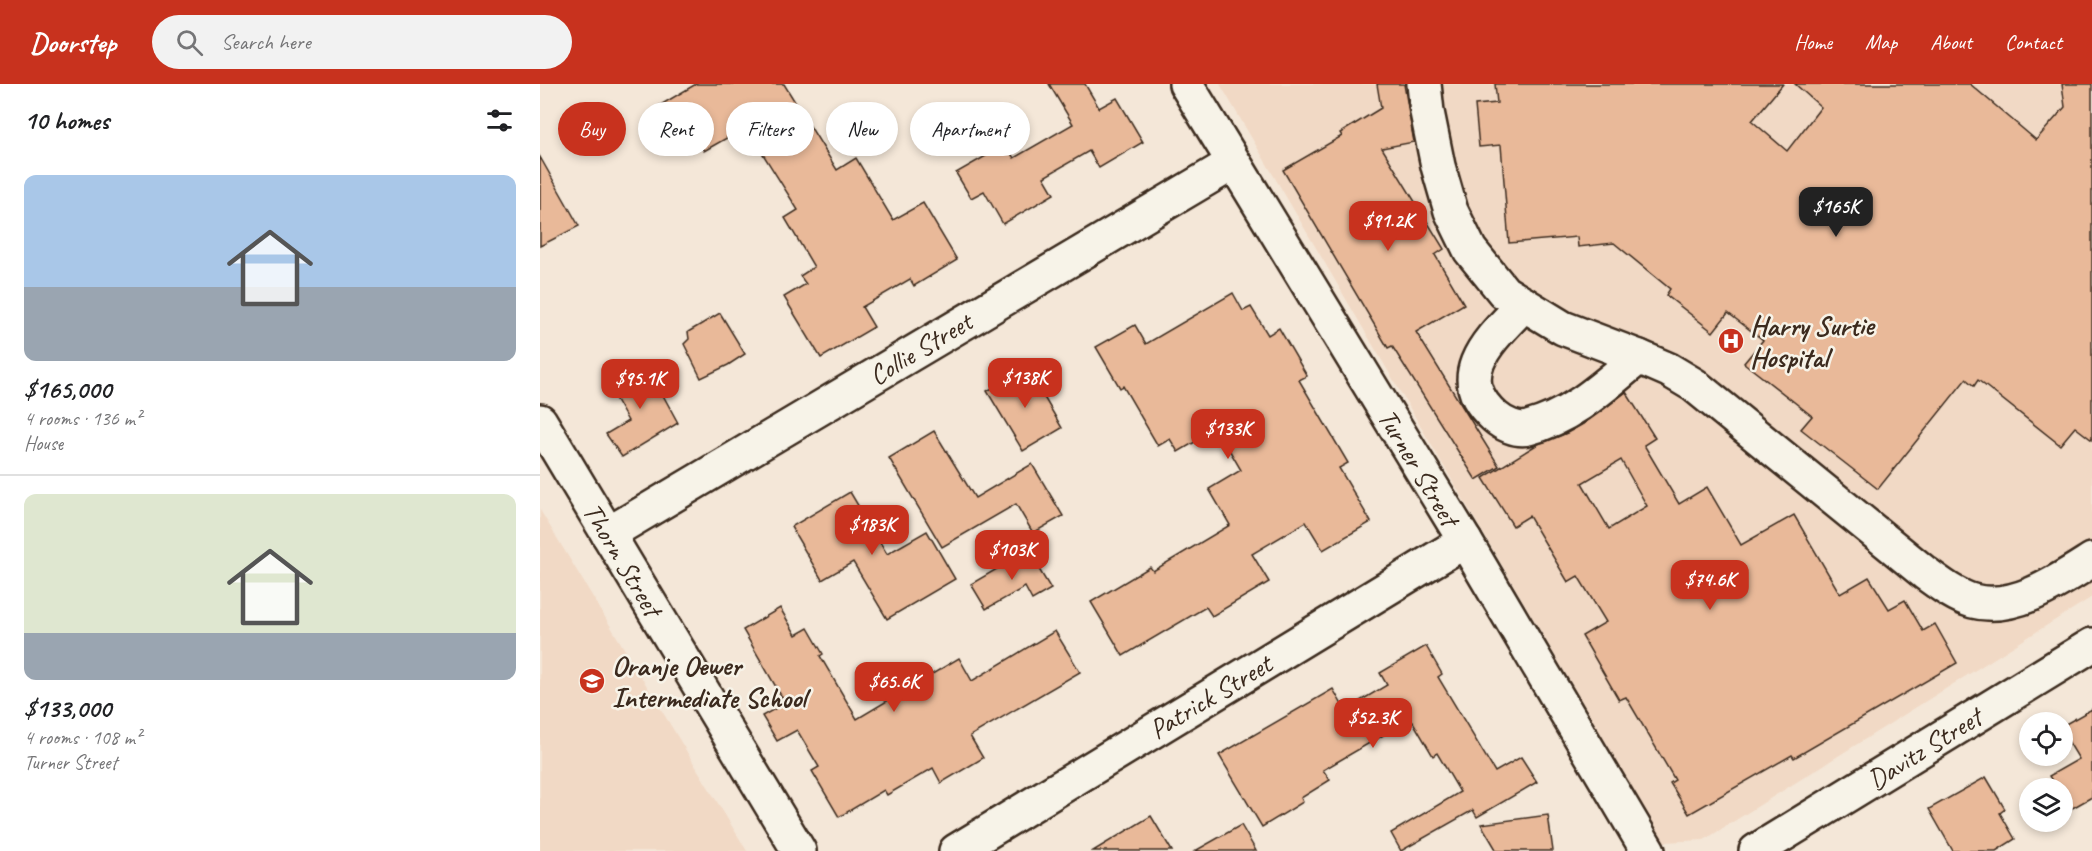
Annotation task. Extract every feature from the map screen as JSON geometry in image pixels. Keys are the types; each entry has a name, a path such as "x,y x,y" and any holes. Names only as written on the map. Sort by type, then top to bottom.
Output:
{"street":[{"name":"Turner Street","path":"1186,84 1465,541 1648,851"},
{"path":"1424,84 1434,145 1451,211 1470,250 1504,292 1563,327 1669,370 1694,385 1924,573 1950,591 1972,601 2000,602 2031,595 2092,560"},
{"name":"Collie Street","path":"608,534 1233,163"},
{"path":"1524,304 1480,354 1473,375 1476,393 1489,412 1504,424 1525,429 1557,419 1591,398 1639,357"},
{"name":"Thorn Street","path":"540,421 799,851"},
{"name":"Patrick Street","path":"956,851 1465,541"},
{"name":"Davitz Street","path":"1756,851 2092,645"}],"shaded area":[{"name":"Harry Surtie Hospital","path":"1220,84 2092,84 2092,597 1704,840 1664,842"},
{"name":"Oranje Oewer Intermediate School","path":"540,510 747,851 540,851"}],"building":[{"path":"696,84 784,84 795,102 726,102 726,138 714,145 714,102 665,102"},
{"path":"1049,84 1085,84 1099,108 1117,98 1143,142 1099,168 1089,151 1044,177 1054,194 1003,224 984,191 971,198 956,173 986,156 1013,156 1014,158 1030,156 1030,149 1073,124"},
{"path":"1377,84 1404,84 1414,142 1382,148 1444,249 1435,255 1464,304 1416,332 1499,466 1476,480 1392,346 1388,348 1283,170 1342,136 1340,133 1381,108"},
{"path":"1495,84 1783,84 1752,121 1787,151 1821,107 1795,84 1970,84 2036,140 2065,107 2062,84 2092,84 2092,440 2075,427 2060,445 1978,380 1974,386 1966,379 1878,489 1801,429 1812,416 1744,363 1763,340 1728,313 1713,332 1666,295 1670,289 1614,243 1578,247 1577,237 1509,243 1501,145 1479,147 1475,105 1497,103"},
{"path":"814,133 826,156 828,156 837,170 856,158 893,220 923,203 957,260 914,286 910,279 862,307 874,327 821,358 784,297 806,284 800,276 814,267 785,218 798,210 764,156 814,156"},
{"path":"540,157 579,226 540,246"},
{"path":"1233,293 1243,311 1251,307 1268,335 1279,328 1307,376 1299,380 1348,463 1339,468 1371,522 1323,550 1306,522 1252,554 1269,582 1212,616 1206,607 1123,656 1091,602 1150,567 1153,571 1230,525 1209,489 1241,470 1217,429 1178,452 1170,439 1158,446 1123,386 1120,388 1096,347 1135,325 1146,344"},
{"path":"720,313 745,354 701,378 684,344 689,339 688,332"},
{"path":"645,362 678,423 622,457 606,434 628,421 608,386"},
{"path":"1027,368 1062,428 1023,451 987,391"},
{"path":"1626,392 1655,438 1644,445 1679,504 1707,487 1741,545 1794,515 1840,594 1869,577 1889,609 1905,600 1923,631 1935,624 1957,663 1794,758 1792,755 1689,814 1670,783 1675,780 1626,697 1619,700 1582,636 1606,622 1578,576 1568,582 1529,516 1513,526 1483,478 1538,444 1583,424","holes":["1621,460 1647,506 1609,529 1582,483"]},
{"path":"934,431 975,498 1032,464 1063,516 1033,533 1016,504 942,547 889,458"},
{"path":"850,492 887,554 927,531 955,579 887,619 853,562 822,580 791,527"},
{"path":"1028,551 1051,589 1032,600 1025,587 986,609 971,584"},
{"path":"780,608 796,635 808,628 823,654 820,656 857,719 959,658 972,681 1055,631 1080,672 970,736 983,758 941,783 933,768 887,795 884,790 839,817 812,771 819,767 797,730 777,741 762,716 782,705 780,701 783,699 743,630"},
{"path":"1426,646 1442,674 1438,677 1495,772 1521,757 1537,782 1477,817 1473,810 1401,851 1391,833 1460,792 1437,753 1433,756 1413,722 1399,730 1397,727 1323,770 1330,780 1301,798 1303,802 1262,827 1219,755 1333,689 1345,710 1387,685 1380,673"},
{"path":"2092,709 2092,797 2073,808 2073,778 2050,778 2049,776 2067,766 2073,766 2073,762 2079,759 2073,749 2073,720"},
{"path":"1986,777 2005,809 2000,813 2015,839 1996,851 1953,851 1929,809"},
{"path":"1548,815 1553,851 1497,851 1481,824"},
{"path":"1151,816 1172,851 1093,851"},
{"path":"1241,825 1256,851 1195,851"}],"place":[{"name":"Harry Surtie Hospital","path":"1731,341"},
{"name":"Oranje Oewer Intermediate School","path":"592,681"}]}
